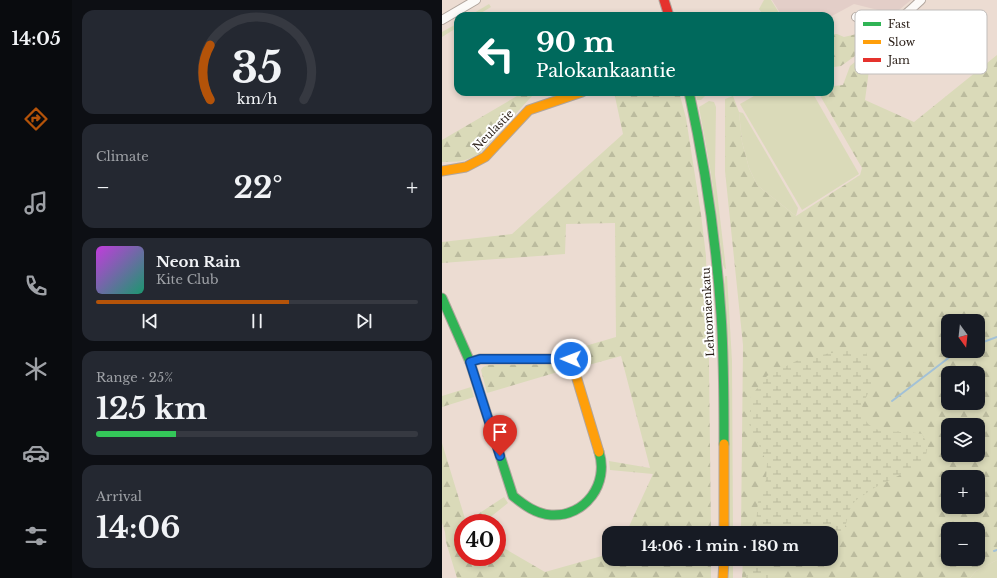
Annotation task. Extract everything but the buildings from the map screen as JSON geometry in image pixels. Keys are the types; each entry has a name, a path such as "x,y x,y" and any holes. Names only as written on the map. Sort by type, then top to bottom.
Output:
{"street":[{"path":"456,12 476,0"},
{"path":"664,0 668,12"},
{"path":"910,10 921,0"},
{"path":"442,20 454,13"},
{"name":"Neulastie","path":"442,171 466,167 485,157 529,110 569,96"},
{"name":"Lehtomäenkatu","path":"690,96 707,184 718,273 723,346 724,526"},
{"path":"442,298 470,362 513,496 521,504 546,515 567,513 584,505 591,498 597,487 601,476 602,464 571,359 480,359 470,362"},
{"path":"724,566 724,578"}],"shaded area":[{"path":"772,0 911,0 899,10 878,10 854,4 834,15 834,12 780,12"}],"green space":[{"path":"764,0 771,0 778,12 761,12 759,9"},
{"path":"489,4 491,7 483,12 476,12"},
{"path":"454,25 454,30 442,37 442,32"},
{"path":"834,34 844,37 855,34 855,56 841,66 834,67"},
{"path":"997,55 997,560 976,571 970,578 742,578 743,566 838,566 838,526 741,526 743,345 725,171 725,99 733,96 739,112 742,142 749,168 757,185 796,216 860,175 862,168 820,96 834,96 834,86 843,85 850,66 855,62 855,74 868,74 865,100 914,122 973,74 987,74 987,63"},
{"path":"517,96 532,96 480,153 470,158 462,161 442,162 442,140"},
{"path":"615,96 680,96 686,118 706,256 711,526 629,526 653,474 610,470 609,461 650,468 621,356 585,366 575,349 616,337 615,223 566,224 565,254 442,263 442,242 512,234 623,134"},
{"path":"696,96 705,96 701,100 697,100"},
{"path":"754,96 814,96 859,174 802,210 740,104"},
{"path":"709,101 714,102 716,107 715,175 726,269 723,265 711,174 699,107"},
{"path":"739,112 743,113 798,208 796,216 757,185 749,168 742,142"},
{"path":"725,276 727,276 732,361 733,526 729,526"},
{"path":"865,349 870,368 871,386 862,406 862,413 865,420 879,430 922,434 928,445 926,455 921,462 910,470 874,488 855,501 850,509 842,538 838,542 838,526 757,526 756,524 758,502 766,480 767,463 749,424 751,396 767,376 796,361 830,353"},
{"path":"565,364 568,369 487,393 481,370 483,367 488,365"},
{"path":"471,387 474,397 442,407 442,396"},
{"path":"442,443 464,514 454,514 454,566 506,566 506,549 545,572 602,556 602,566 711,566 711,578 457,578 442,523"},
{"path":"504,497 508,503 494,514 478,514"},
{"path":"997,560 997,578 970,578 976,571"},
{"path":"729,566 733,566 733,578 729,578"},
{"path":"747,566 764,566 773,578 746,578"}],"waterway":[{"path":"985,341 997,337"},
{"path":"892,401 948,358"}],"traffic: fast":[{"path":"690,96 705,175 716,258 723,346 724,444"},
{"path":"442,298 470,362 513,496 521,503 540,513 551,515 564,514 575,510 592,496 597,486 601,475 599,452"}],"traffic: slow":[{"path":"442,171 466,167 485,157 529,110 570,96"},
{"path":"470,362 480,359 571,359 599,452"},
{"path":"724,444 724,526"},
{"path":"723,578 724,566"}],"traffic: jam":[{"path":"664,0 668,12"}],"route":[{"path":"500,456 470,362 480,359 571,359"}]}
